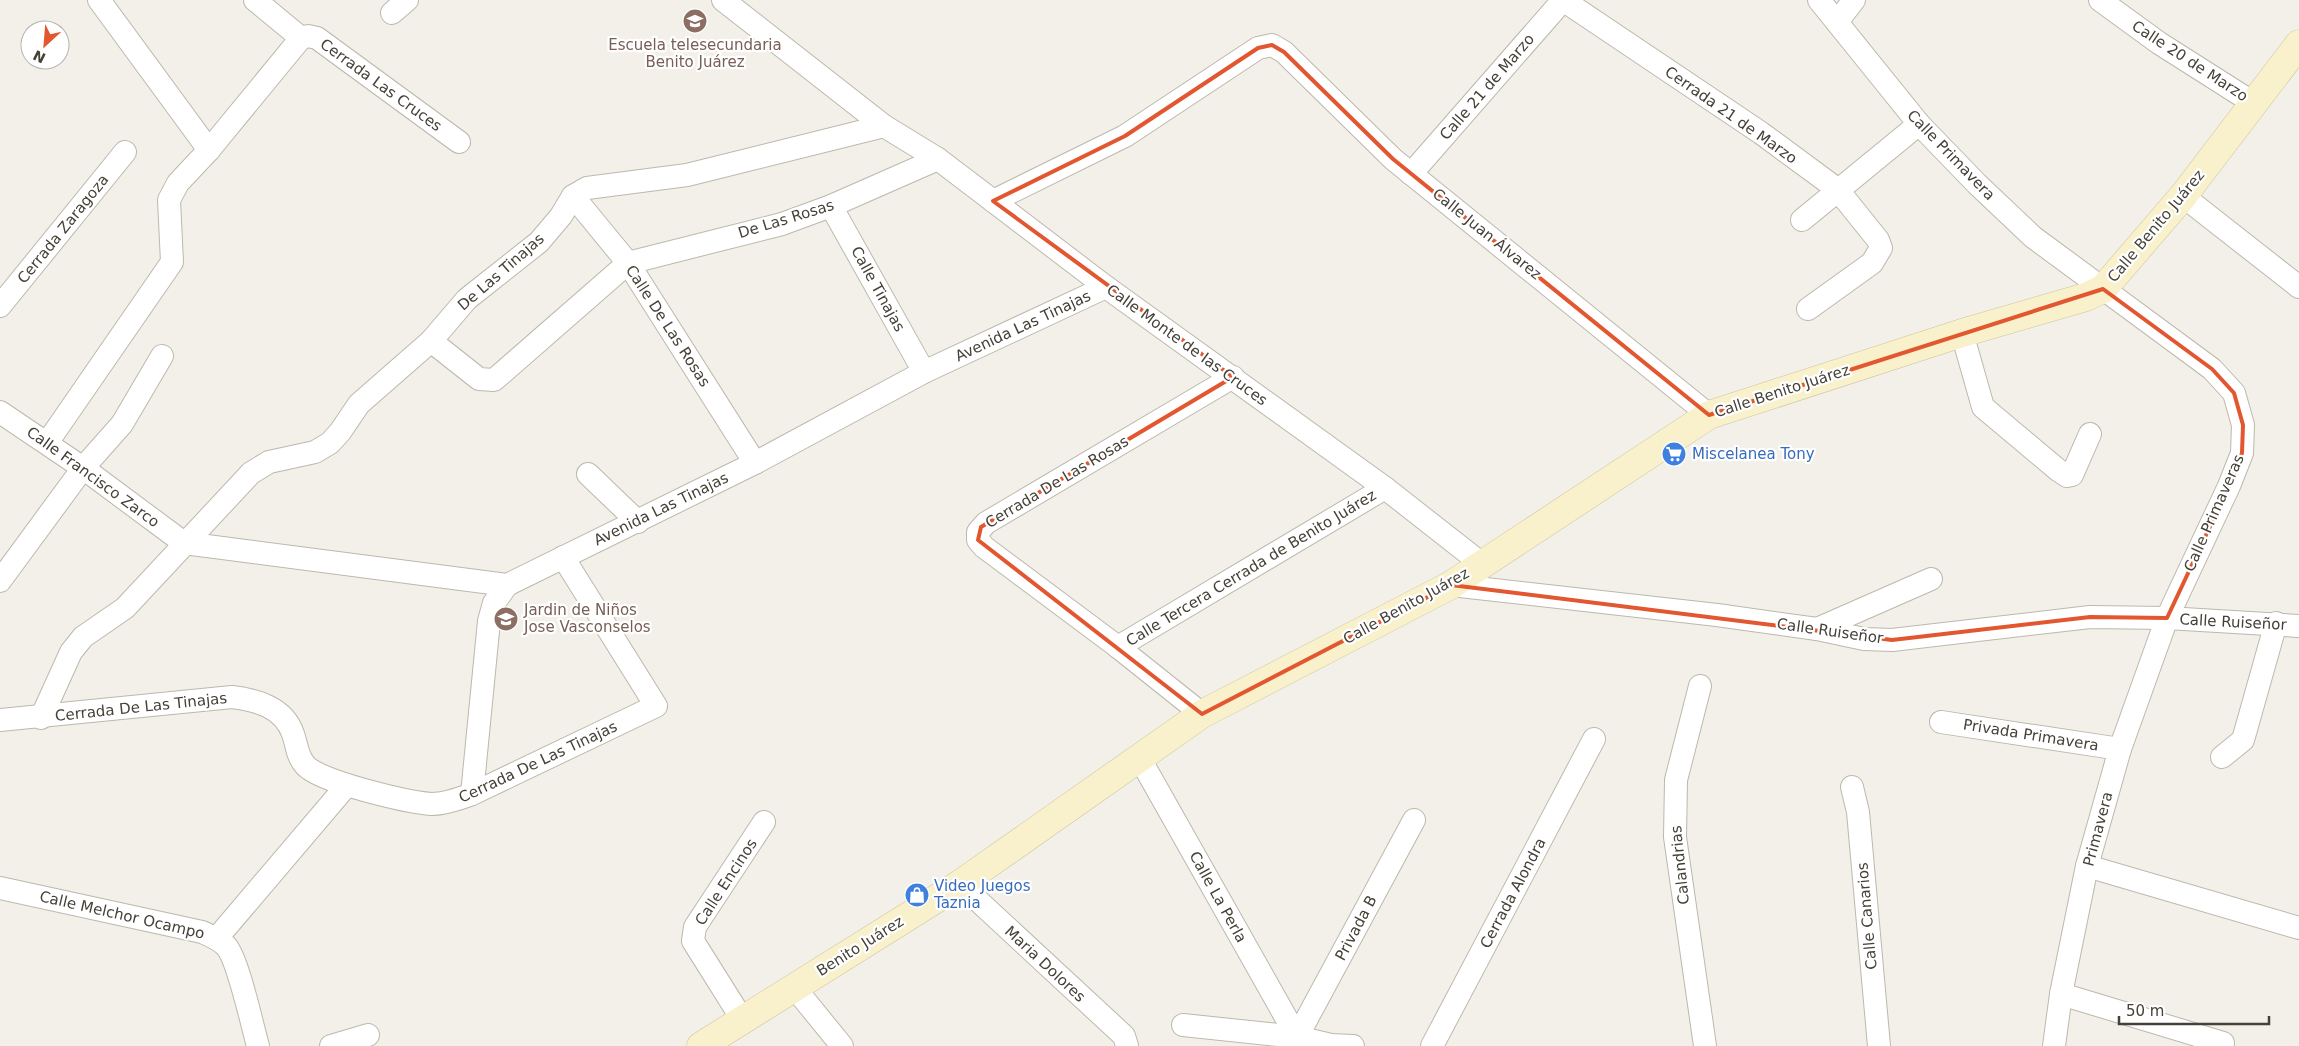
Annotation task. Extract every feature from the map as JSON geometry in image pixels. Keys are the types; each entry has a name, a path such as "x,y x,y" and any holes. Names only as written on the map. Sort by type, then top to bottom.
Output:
{"street":[{"path":"99,0 209,150"},
{"path":"47,442 172,262 169,200 178,183 209,150 301,38 255,0"},
{"name":"Calle Monte de las Cruces","path":"723,0 884,126 938,159 1106,287 1385,488 1482,564"},
{"name":"Calle 21 de Marzo","path":"1411,174 1563,0"},
{"name":"Cerrada 21 de Marzo","path":"1563,0 1761,133 1837,189 1878,240 1881,248 1872,263 1808,309"},
{"name":"Calle Primavera","path":"1819,0 1919,124 1977,184 2033,237 2103,290"},
{"path":"1837,22 1854,0"},
{"name":"Calle 20 de Marzo","path":"2100,0 2159,43 2255,104"},
{"name":"Cerrada Las Cruces","path":"301,38 308,36 317,38 459,142"},
{"name":"Calle Benito Juárez","path":"1139,757 1202,714 1451,585 1709,415 1962,333 2086,297 2103,290 2183,196 2299,44"},
{"name":"Calle Juan Álvarez","path":"993,201 1125,136 1258,48 1272,45 1284,52 1393,159 1709,415"},
{"path":"1802,220 1837,189 1919,124"},
{"path":"573,196 588,188 687,175 884,126"},
{"name":"Cerrada Zaragoza","path":"0,306 125,152"},
{"name":"De Las Rosas","path":"628,263 782,224 831,206 938,159"},
{"name":"Calle De Las Rosas","path":"573,196 628,263 755,462"},
{"name":"De Las Tinajas","path":"41,718 71,652 83,637 125,608 184,543 252,473 269,462 315,452 330,442 340,432 359,404 431,341 467,299 539,242 561,216 573,196"},
{"path":"2183,196 2299,287"},
{"name":"Calle Tinajas","path":"831,206 924,372"},
{"path":"431,341 474,375 486,381 494,380 501,376 628,263"},
{"name":"Avenida Las Tinajas","path":"507,585 638,522 924,372 1106,287"},
{"name":"Calle Primaveras","path":"2103,290 2212,368 2234,393 2243,425 2242,452 2236,469 2167,618"},
{"path":"1962,333 1983,407 2058,470 2067,476 2072,475 2090,434"},
{"path":"0,580 83,468 122,424 162,356"},
{"name":"Cerrada De Las Rosas","path":"1202,714 1118,647 984,547 978,540 978,532 986,523 1233,377"},
{"name":"Calle Francisco Zarco","path":"0,412 47,442 184,543"},
{"path":"588,474 638,522"},
{"name":"Calle Tercera Cerrada de Benito Juárez","path":"1118,647 1385,488"},
{"path":"184,543 507,585 494,603 489,621 472,794"},
{"name":"Cerrada De Las Tinajas","path":"0,720 41,718 232,697 256,700 272,708 289,724 297,752 306,767 329,779 347,785 432,804 449,802 472,794 656,706 563,557"},
{"path":"1817,629 1931,579"},
{"name":"Calle Ruiseñor","path":"1451,585 1717,615 1817,629 1864,639 1892,640 2090,617 2167,618 2276,623 2299,626"},
{"name":"Primavera","path":"2054,1046 2061,994 2087,866 2120,749 2167,618"},
{"path":"2222,757 2243,740 2276,623"},
{"name":"Calandrias","path":"1700,686 1676,780 1675,837 1705,1046"},
{"name":"Privada Primavera","path":"1941,722 2120,749"},
{"name":"Cerrada Alondra","path":"1432,1046 1594,739"},
{"name":"Benito Juárez","path":"701,1046 960,884 1139,757"},
{"name":"Calle La Perla","path":"1139,757 1297,1037"},
{"path":"218,938 347,785"},
{"name":"Calle Canarios","path":"1852,787 1858,812 1879,1046"},
{"name":"Privada B","path":"1297,1037 1414,820"},
{"name":"Calle Encinos","path":"742,1019 693,941 695,926 764,822"},
{"path":"2087,866 2299,928"},
{"name":"Maria Dolores","path":"960,884 1124,1036 1127,1046"},
{"name":"Calle Melchor Ocampo","path":"0,888 202,932 218,938 227,947 234,961 258,1046"},
{"path":"794,987 842,1046"},
{"path":"2061,994 2223,1043"},
{"path":"1182,1025 1297,1037 1332,1045 1353,1046"},
{"path":"331,1046 368,1035"}],"highlighted area":[{"path":"1272,45 1284,52 1393,159 1709,415 2103,289 2212,369 2234,393 2243,425 2242,453 2229,486 2167,618 2090,617 1892,640 1451,585 1202,714 984,547 978,540 981,527 1233,377 993,201 1125,136 1258,48"}],"place":[{"name":"Escuela telesecundaria Benito Juárez","path":"695,21"},
{"name":"Miscelanea Tony","path":"1674,454"},
{"name":"Jardin de Niños Jose Vasconselos","path":"506,619"},
{"name":"Video Juegos Taznia","path":"917,895"}]}
